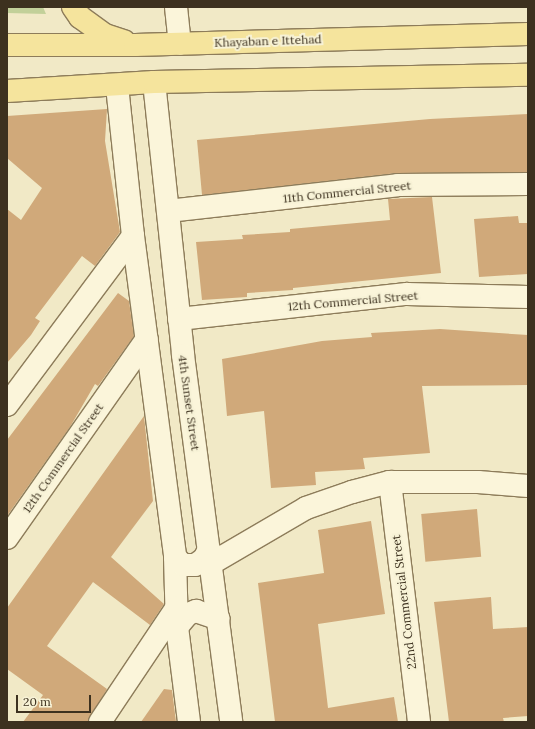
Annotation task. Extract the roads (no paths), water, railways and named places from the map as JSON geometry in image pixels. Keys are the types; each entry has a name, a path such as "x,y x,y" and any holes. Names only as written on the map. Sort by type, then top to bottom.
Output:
{"main road":[{"path":"73,7 80,17 105,35 135,45"},
{"name":"Khayaban e Ittehad","path":"7,45 135,45 528,34"},
{"path":"11,93 154,82 528,75"}],"street":[{"path":"176,7 180,44"},
{"name":"4th Sunset Street","path":"154,82 183,356 231,722"},
{"path":"117,86 133,236 174,558 177,617 189,722"},
{"name":"11th Commercial Street","path":"168,211 398,185 528,184"},
{"path":"7,405 133,236"},
{"name":"12th Commercial Street","path":"179,319 407,294 528,297"},
{"path":"148,349 183,356"},
{"name":"12th Commercial Street","path":"7,538 148,349"},
{"path":"174,558 183,564 195,565 204,559 306,508 352,492 390,482 478,482 528,486"},
{"name":"22nd Commercial Street","path":"390,482 419,722"},
{"path":"100,722 177,617 196,611 218,619"}]}
